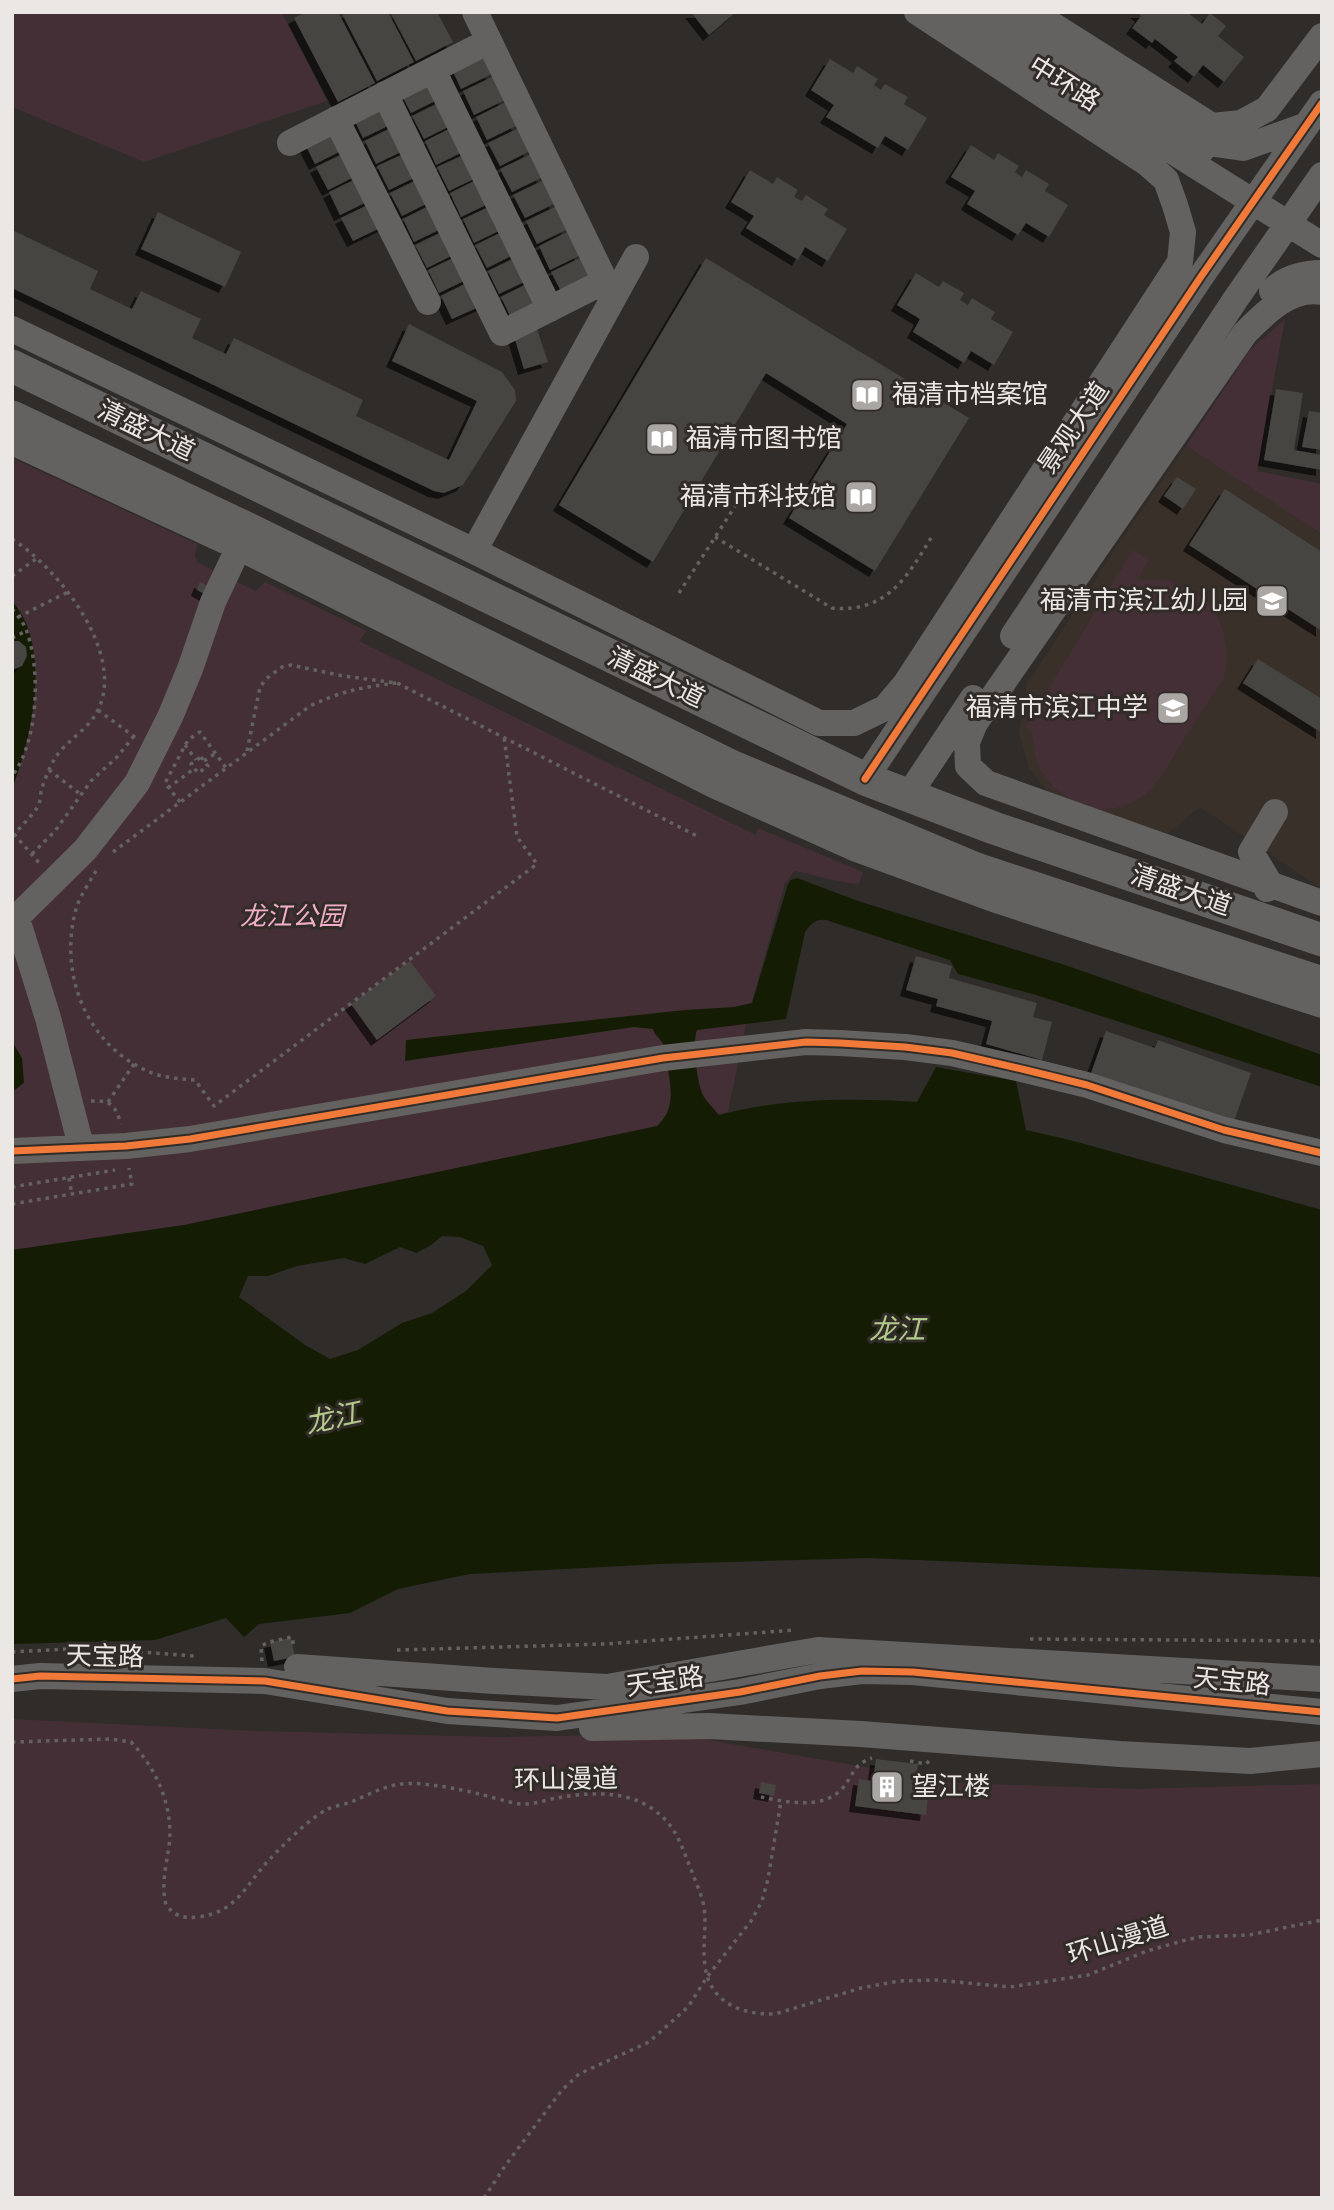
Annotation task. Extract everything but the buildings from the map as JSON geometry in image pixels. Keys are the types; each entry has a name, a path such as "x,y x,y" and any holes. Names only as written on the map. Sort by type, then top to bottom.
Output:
{"main road":[{"name":"清盛大道","path":"12,366 865,779 1007,832 1322,940"},
{"name":"清盛大道","path":"12,417 243,538 758,778 976,869 1322,984"}],"street":[{"path":"475,12 608,290"},
{"path":"12,329 474,551 818,723 854,723 885,708 906,683 1180,262 1182,232 1166,180 1148,164 917,12"},
{"name":"中环路","path":"951,12 1182,148"},
{"name":"中环路","path":"992,12 1182,148"},
{"path":"1032,12 1212,126 1241,123 1267,109 1322,36"},
{"path":"290,143 489,41"},
{"path":"433,70 550,309"},
{"path":"385,94 502,333 550,309 608,290"},
{"name":"景观大道","path":"865,779 1200,278 1322,103"},
{"path":"336,119 428,302"},
{"path":"1182,148 1243,148 1307,125"},
{"path":"1182,148 1292,217 1322,245"},
{"path":"1182,148 1194,233 1184,303"},
{"path":"908,796 1216,328 1322,175"},
{"path":"1292,217 1322,226"},
{"path":"474,551 608,290 636,257"},
{"path":"1216,328 1244,318 1279,284 1307,273 1322,272"},
{"path":"1200,278 1235,300"},
{"path":"1322,292 1294,295 1269,310 1245,333 975,723 967,742 968,766 986,783 1322,903"},
{"path":"12,442 243,538 720,788 854,848 999,901 1322,1005"},
{"path":"81,1146 48,1018 15,921 85,850 137,783 144,743 190,669 213,602 243,538"},
{"path":"1270,884 1251,852 1275,812"},
{"path":"1253,916 1270,884"},
{"path":"12,1151 81,1146 128,1157 190,1139 663,1058 817,1042 905,1046 952,1054 1087,1085 1224,1130 1322,1153"},
{"path":"295,1658 495,1681 607,1687 818,1650 1322,1679"},
{"name":"天宝路","path":"12,1679 40,1676 265,1681 447,1711 557,1718 717,1696 820,1676 862,1671 913,1672 1322,1712"},
{"name":"天宝路","path":"12,1691 40,1688 263,1691 442,1722 571,1729 709,1726 1250,1761 1322,1754"}],"path":[{"path":"679,593 741,497"},
{"path":"715,537 832,608 848,610 868,606 885,597 910,572 931,538"},
{"path":"12,540 36,559 68,592 90,627 101,655 104,683 98,710 56,757 38,806 13,834 56,881"},
{"path":"12,576 36,559"},
{"path":"18,617 68,592"},
{"path":"12,609 27,631 34,666 36,699 29,735 18,768 12,776"},
{"path":"12,638 27,631"},
{"path":"247,753 260,688 267,678 282,667 291,665 343,676 397,683 697,836"},
{"path":"106,859 310,706 337,693 360,687 397,683"},
{"path":"32,854 55,831 91,781 117,757 144,743 98,710"},
{"path":"180,802 165,783 188,740 200,732 226,768"},
{"path":"99,867 77,906 70,950 72,976 78,998 107,1042 134,1064 154,1073 194,1080 214,1106 537,864 517,837 504,736"},
{"path":"185,746 196,760"},
{"path":"204,761 215,753"},
{"path":"201,757 204,761 208,766 198,773 191,764 201,757"},
{"path":"168,788 195,768"},
{"path":"49,770 81,795"},
{"path":"108,1102 134,1064"},
{"path":"12,1204 132,1184 120,1120 113,1105 105,1100 71,1101"},
{"path":"69,1178 72,1195"},
{"path":"250,1660 263,1661 261,1646 292,1637 295,1658"},
{"path":"12,1653 87,1648 199,1656"},
{"path":"901,1760 926,1764 952,1741"},
{"path":"761,1797 780,1801 822,1802 841,1790 859,1762 876,1756"},
{"path":"484,2198 562,2090 579,2074 649,2042 688,2007 762,1901 780,1801"}],"shaded area":[{"name":"福清市滨江中学","path":"1186,446 1322,534 1322,889 1200,807 1163,837 1054,798 1029,769 1019,732 1027,684"}],"green space":[{"path":"12,12 288,12 283,15 327,101 144,162 12,107"},
{"path":"1285,319 1257,471 1322,484 1322,534 1186,446 1250,350"},
{"name":"龙江公园","path":"12,458 197,544 197,562 256,591 265,582 367,631 359,641 756,835 758,828 863,872 859,884 795,871 785,883 746,1024 728,1112 184,1225 12,1250"},
{"path":"1133,550 1149,560 1137,580 1179,584 1195,592 1209,604 1224,636 1224,678 1153,787 1124,806 1091,808 1070,799 1046,779 1035,754 1032,732 1025,727"},
{"path":"12,1719 257,1731 498,1737 614,1735 697,1738 959,1783 1134,1789 1322,1784 1322,2198 12,2198"}],"water":[{"path":"12,601 25,620 32,642 35,693 32,719 12,789"},
{"name":"龙江","path":"797,878 858,901 1065,965 1322,1055 1322,1087 1036,995 958,974 950,960 826,920 814,922 805,932 786,1019 697,1030 695,1044 701,1091 719,1115 792,1102 917,1102 936,1067 1016,1081 1026,1130 1322,1210 1322,1577 868,1558 660,1564 470,1574 398,1589 350,1613 259,1624 244,1637 226,1618 155,1640 12,1644 12,1250 184,1225 657,1126 670,1105 671,1089 664,1047 653,1029 634,1027 405,1061 406,1040 752,1003 791,880","holes":["442,1236 460,1237 483,1246 492,1265 466,1291 432,1313 402,1323 358,1350 330,1359 305,1345 239,1297 248,1276 268,1276 297,1266 344,1258 365,1264 400,1247 416,1253"]},
{"path":"12,1041 22,1058 24,1083 12,1092"}],"cycle path":[{"path":"865,779 1200,278 1322,103"},
{"path":"12,1151 126,1146 190,1139 663,1058 806,1042 905,1047 952,1053 1087,1085 1224,1130 1322,1153"},
{"path":"12,1679 40,1676 265,1681 447,1711 557,1718 740,1692 820,1676 862,1671 913,1672 1322,1712"}],"place":[{"name":"福清市档案馆","path":"867,395"},
{"name":"福清市图书馆","path":"662,439"},
{"name":"福清市科技馆","path":"861,497"},
{"name":"福清市滨江幼儿园","path":"1272,601"},
{"name":"福清市滨江中学","path":"1173,708"},
{"name":"望江楼","path":"887,1787"}]}
